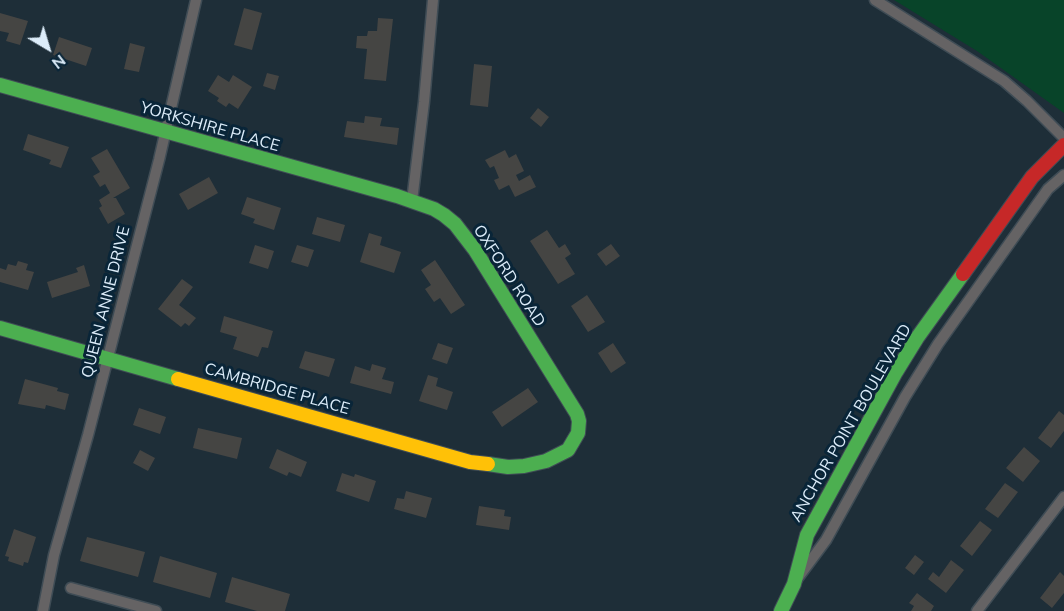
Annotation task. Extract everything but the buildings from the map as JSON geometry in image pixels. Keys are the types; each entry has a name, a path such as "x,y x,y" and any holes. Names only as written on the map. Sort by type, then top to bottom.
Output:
{"street":[{"name":"QUEEN ANNE DRIVE","path":"43,611 54,555 107,359 196,0"},
{"path":"412,201 433,0"},
{"path":"875,0 1004,81 1028,101 1064,138"},
{"name":"YORKSHIRE PLACE","path":"0,85 412,201"},
{"name":"ANCHOR POINT BOULEVARD","path":"794,584 807,535 896,372 917,338 1032,177 1064,145"},
{"name":"ANCHOR POINT BOULEVARD","path":"781,611 794,584 826,540 932,352 1048,189 1064,175"},
{"name":"OXFORD ROAD","path":"412,201 434,209 455,224 475,250 577,414 578,433 574,442 563,453 546,461"},
{"name":"CAMBRIDGE PLACE","path":"0,328 470,462 508,467 546,461"},
{"path":"977,611 1064,496"},
{"path":"71,588 156,611"},
{"path":"114,599 120,611"}],"green space":[{"path":"894,0 1064,0 1064,113 977,51"}],"traffic: fast":[{"path":"0,85 397,196 434,209 444,215 455,224 475,250 577,414 579,421 578,433 568,450 546,461 508,467 488,464"},
{"path":"781,611 794,584 807,535 896,372 917,338 963,274"},
{"path":"0,328 178,379"}],"traffic: slow":[{"path":"178,379 470,462 488,464"}],"traffic: jam":[{"path":"963,274 1032,177 1064,145"}]}
